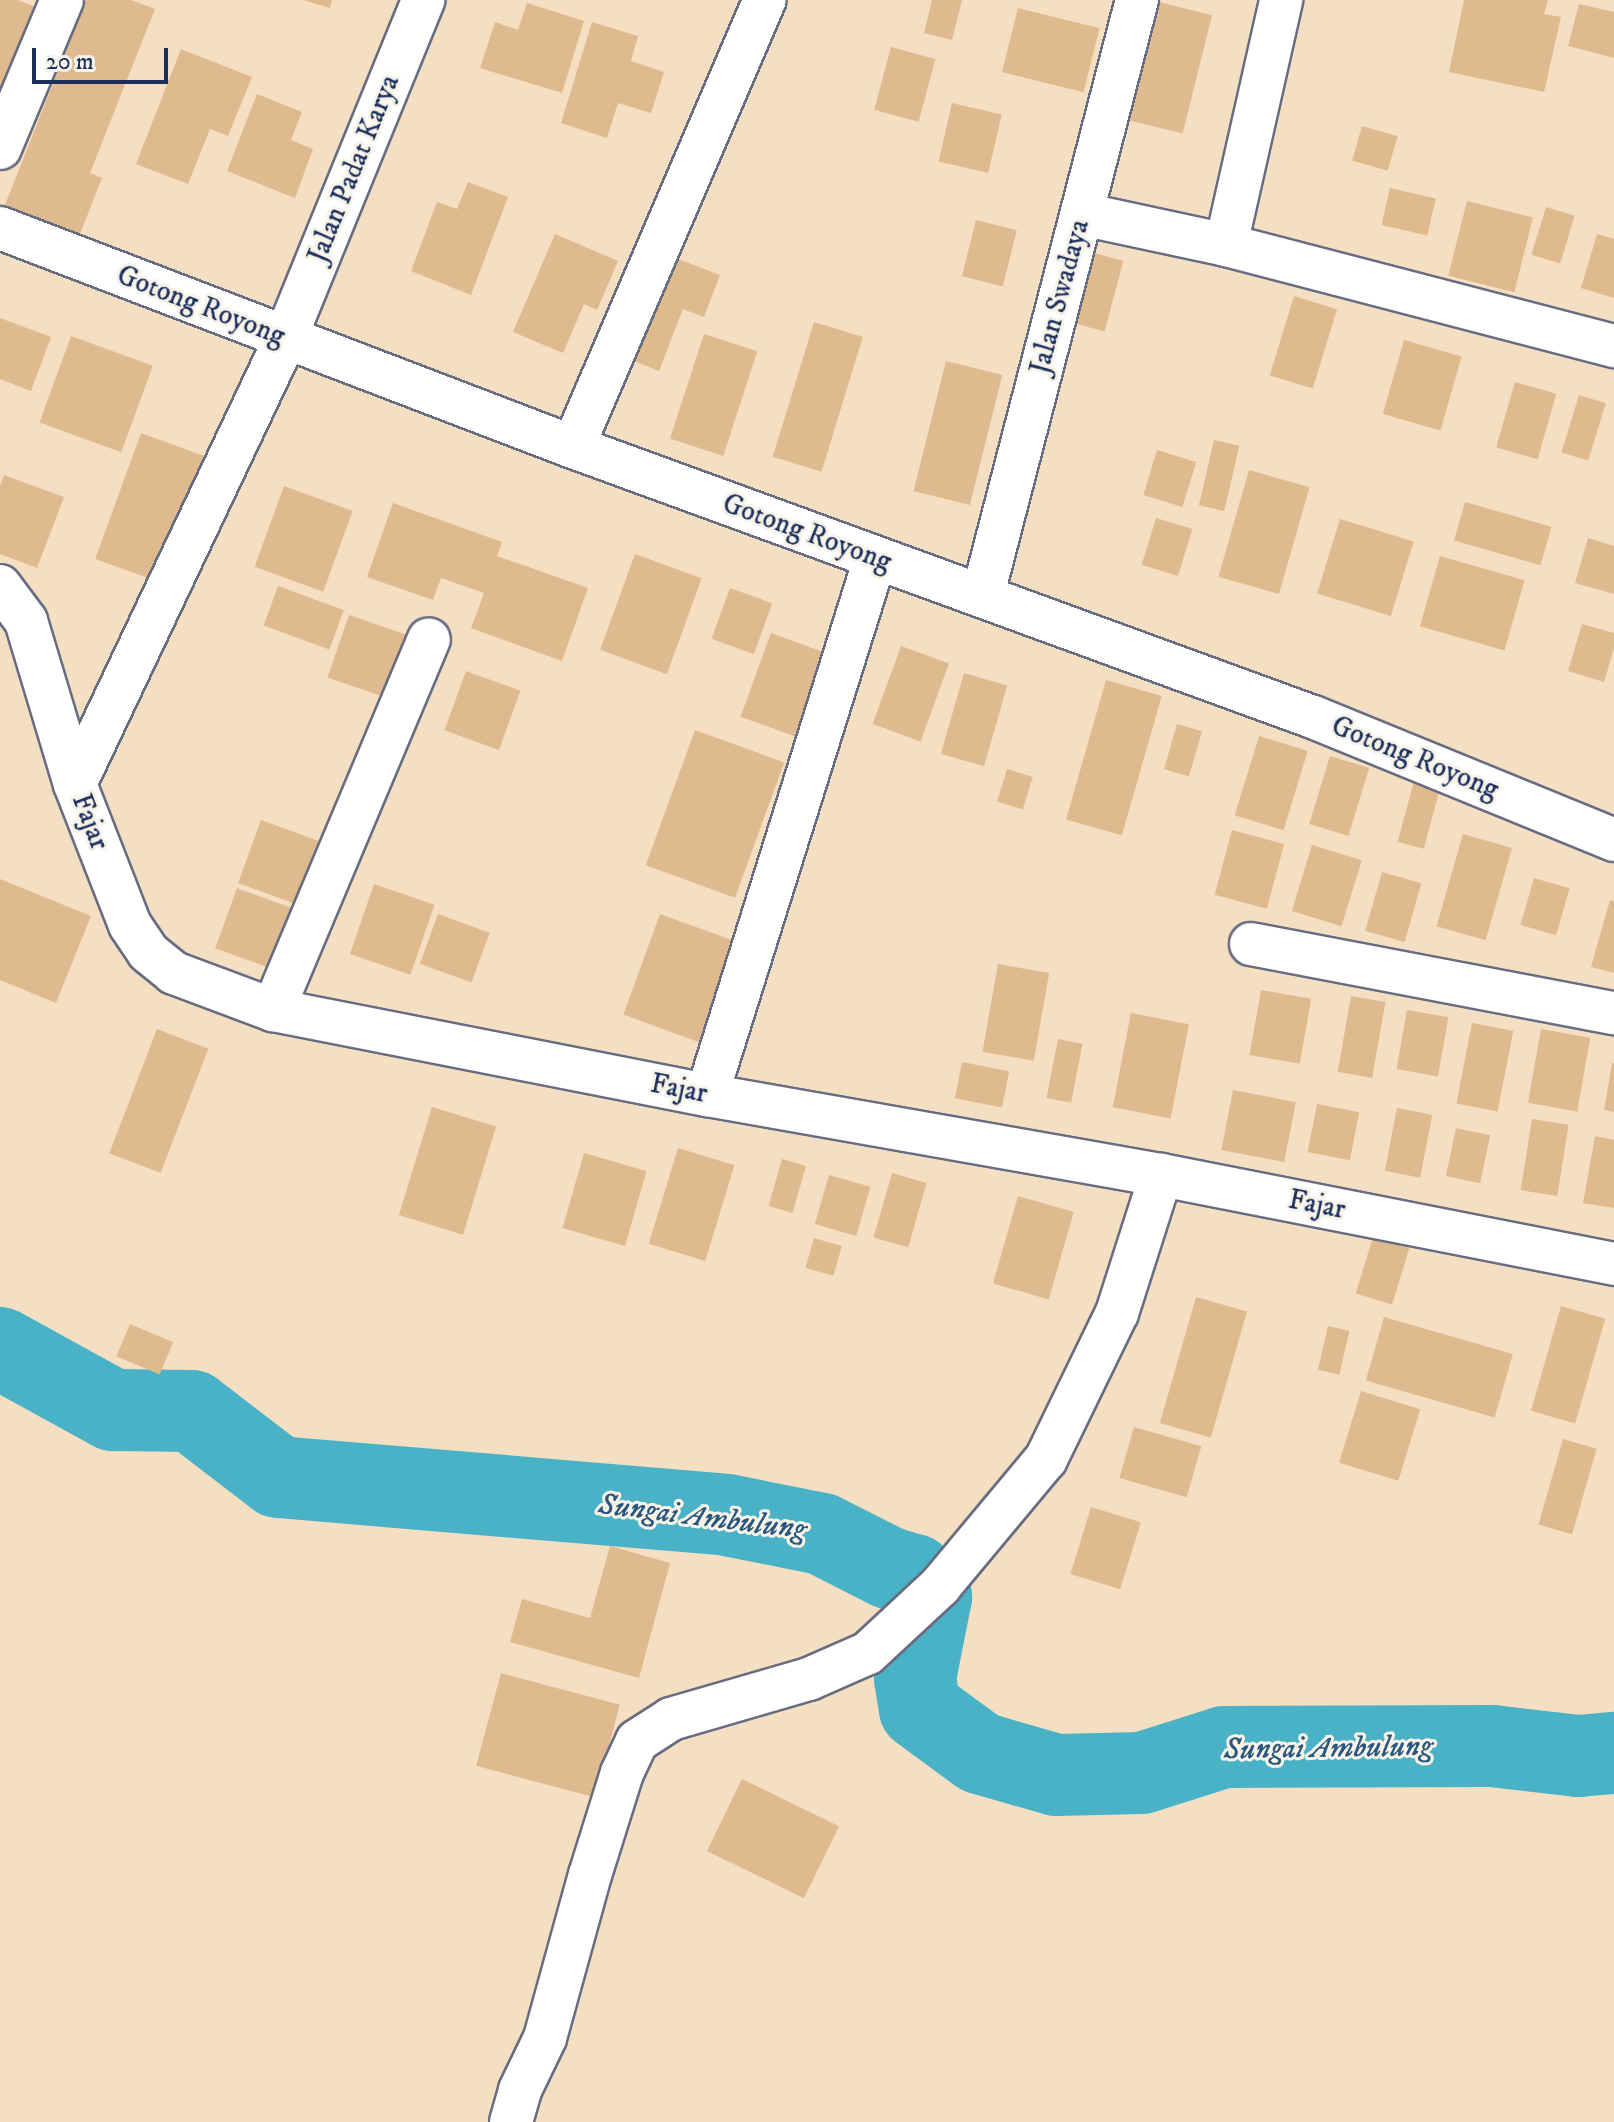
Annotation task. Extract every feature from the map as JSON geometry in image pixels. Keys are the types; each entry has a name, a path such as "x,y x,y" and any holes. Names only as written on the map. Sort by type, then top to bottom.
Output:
{"street":[{"path":"0,148 62,0"},
{"name":"Jalan Padat Karya","path":"75,784 285,339 423,0"},
{"path":"573,447 765,0"},
{"name":"Jalan Swadaya","path":"983,594 1137,0"},
{"path":"1226,245 1281,0"},
{"path":"1082,214 1226,245 1614,346"},
{"name":"Gotong Royong","path":"0,228 573,447 875,559 983,594 1313,717 1614,840"},
{"path":"707,1095 875,559"},
{"name":"Fajar","path":"0,586 26,621 75,784 130,925 148,952 174,973 273,1010 707,1095 1161,1175 1614,1264"},
{"path":"273,1010 429,639"},
{"path":"1251,944 1614,1013"},
{"path":"511,2122 520,2090 545,2038 590,1875 622,1773 637,1741 671,1719 809,1679 868,1653 940,1586 1046,1459 1117,1313 1161,1175"}],"building":[{"path":"0,0 18,0 45,11 0,120"},
{"path":"86,0 131,0 155,9 90,173 102,178 78,239 3,210"},
{"path":"303,0 332,0 330,8"},
{"path":"932,0 962,0 952,40 924,33"},
{"path":"1151,0 1212,15 1183,134 1121,118"},
{"path":"1464,0 1548,0 1544,14 1561,17 1544,92 1449,72"},
{"path":"527,3 584,21 562,93 480,68 495,22 518,30"},
{"path":"1579,4 1614,12 1614,58 1568,46"},
{"path":"1018,8 1100,28 1084,92 1002,72"},
{"path":"592,22 638,36 631,61 664,72 651,113 618,103 607,138 561,123"},
{"path":"891,47 935,59 919,122 874,110"},
{"path":"181,49 252,77 228,136 210,129 188,184 136,164"},
{"path":"257,94 302,112 291,140 313,149 295,198 227,171"},
{"path":"952,103 1002,114 988,173 939,161"},
{"path":"1362,126 1398,136 1388,171 1352,161"},
{"path":"468,182 508,197 471,295 411,271 437,202 457,209"},
{"path":"1390,188 1436,199 1427,236 1381,225"},
{"path":"1467,201 1533,217 1514,292 1448,276"},
{"path":"1546,207 1575,216 1560,264 1531,255"},
{"path":"976,220 1017,230 1003,286 962,276"},
{"path":"555,234 618,261 597,310 584,304 563,353 513,332"},
{"path":"1597,234 1614,239 1614,298 1581,288"},
{"path":"1079,249 1123,261 1105,331 1060,320"},
{"path":"665,254 720,275 704,317 683,309 659,371 624,357"},
{"path":"1294,296 1337,309 1313,389 1270,375"},
{"path":"0,318 51,337 31,391 0,379"},
{"path":"814,322 863,337 822,472 773,457"},
{"path":"704,334 757,351 723,456 670,439"},
{"path":"71,336 153,366 121,452 40,422"},
{"path":"1404,340 1462,357 1440,431 1383,414"},
{"path":"946,361 1002,375 970,505 914,491"},
{"path":"1515,382 1556,394 1538,459 1496,447"},
{"path":"1579,395 1606,403 1588,461 1561,452"},
{"path":"141,433 207,457 161,583 95,559"},
{"path":"1214,440 1239,446 1224,511 1199,505"},
{"path":"1157,450 1196,462 1182,507 1143,495"},
{"path":"1249,470 1310,487 1279,594 1218,577"},
{"path":"4,475 64,497 37,568 0,554 0,486"},
{"path":"284,486 353,511 323,592 255,567"},
{"path":"1465,502 1552,527 1540,565 1454,540"},
{"path":"393,503 502,542 497,556 588,588 562,661 471,628 484,593 441,578 433,600 367,577"},
{"path":"1156,518 1192,529 1178,576 1142,565"},
{"path":"1340,519 1414,542 1391,616 1317,594"},
{"path":"1588,538 1614,546 1614,594 1575,583"},
{"path":"635,554 702,578 667,674 600,650"},
{"path":"1440,556 1525,580 1504,650 1420,626"},
{"path":"278,586 344,610 329,649 264,625"},
{"path":"730,588 772,603 754,654 712,639"},
{"path":"349,615 416,638 395,701 328,677"},
{"path":"1582,624 1614,633 1614,648 1604,682 1568,671"},
{"path":"771,633 828,654 798,737 741,717"},
{"path":"901,646 949,663 921,741 873,724"},
{"path":"466,671 521,691 499,750 444,730"},
{"path":"964,673 1007,685 984,766 941,754"},
{"path":"1106,680 1162,696 1122,835 1066,819"},
{"path":"1177,724 1202,731 1189,776 1164,769"},
{"path":"695,730 784,762 735,898 646,865"},
{"path":"1259,736 1308,751 1284,830 1235,815"},
{"path":"1330,756 1369,768 1348,836 1309,824"},
{"path":"1007,769 1033,777 1023,809 997,802"},
{"path":"1414,781 1440,788 1424,849 1398,842"},
{"path":"261,820 331,845 308,908 238,883"},
{"path":"1232,830 1284,844 1267,909 1215,895"},
{"path":"1463,834 1512,848 1486,940 1437,926"},
{"path":"1312,845 1362,860 1342,926 1292,911"},
{"path":"1382,872 1421,883 1405,942 1365,931"},
{"path":"1534,878 1570,888 1556,935 1520,925"},
{"path":"0,879 91,916 56,1003 0,980"},
{"path":"374,884 435,905 410,975 350,954"},
{"path":"237,888 306,913 284,973 215,948"},
{"path":"1610,900 1614,901 1614,973 1591,967"},
{"path":"438,914 490,933 472,983 420,964"},
{"path":"660,914 746,945 709,1046 623,1015"},
{"path":"998,964 1049,973 1034,1061 983,1052"},
{"path":"1261,990 1311,999 1300,1064 1250,1055"},
{"path":"1351,996 1385,1002 1372,1078 1338,1072"},
{"path":"1407,1010 1448,1017 1438,1076 1397,1069"},
{"path":"1131,1013 1189,1024 1171,1118 1113,1107"},
{"path":"1472,1023 1513,1031 1498,1112 1456,1103"},
{"path":"157,1029 208,1049 161,1173 109,1153"},
{"path":"1541,1029 1590,1038 1577,1112 1528,1103"},
{"path":"1058,1039 1083,1044 1071,1103 1047,1098"},
{"path":"962,1062 1009,1071 1002,1107 955,1098"},
{"path":"1614,1063 1614,1112 1604,1110"},
{"path":"1233,1090 1296,1102 1284,1162 1221,1150"},
{"path":"1317,1104 1359,1112 1350,1160 1308,1152"},
{"path":"432,1107 496,1127 463,1235 399,1215"},
{"path":"1397,1108 1432,1115 1420,1178 1385,1171"},
{"path":"1532,1119 1569,1125 1557,1196 1521,1190"},
{"path":"1456,1128 1490,1135 1480,1183 1446,1176"},
{"path":"1595,1136 1614,1140 1614,1208 1583,1203"},
{"path":"678,1148 734,1165 705,1261 649,1244"},
{"path":"584,1153 646,1171 625,1246 563,1228"},
{"path":"782,1159 806,1166 793,1213 768,1206"},
{"path":"892,1173 927,1183 908,1247 874,1237"},
{"path":"829,1175 870,1187 856,1236 815,1224"},
{"path":"1018,1196 1074,1212 1049,1299 993,1283"},
{"path":"1373,1237 1409,1248 1392,1305 1356,1293"},
{"path":"814,1238 842,1246 833,1276 805,1268"},
{"path":"1196,1297 1247,1312 1211,1438 1160,1423"},
{"path":"1561,1306 1605,1319 1575,1423 1531,1411"},
{"path":"1384,1317 1513,1354 1495,1417 1366,1380"},
{"path":"130,1324 173,1342 160,1375 116,1356"},
{"path":"1328,1326 1349,1331 1339,1375 1318,1370"},
{"path":"1361,1391 1420,1409 1398,1481 1339,1463"},
{"path":"1134,1427 1201,1446 1187,1497 1119,1478"},
{"path":"1563,1439 1597,1449 1572,1534 1538,1525"},
{"path":"1091,1507 1141,1522 1120,1589 1071,1574"},
{"path":"610,1546 670,1563 639,1678 510,1642 522,1599 590,1618"},
{"path":"501,1673 620,1705 595,1798 476,1766"},
{"path":"742,1779 839,1826 804,1898 707,1851"}],"waterway":[{"name":"Sungai Ambulung","path":"0,1348 113,1410 192,1411 278,1477 727,1515 822,1534 889,1568 914,1575 931,1597 915,1678 920,1709 980,1753 1056,1775 1142,1773 1224,1747 1492,1746 1578,1756 1614,1753"}]}
